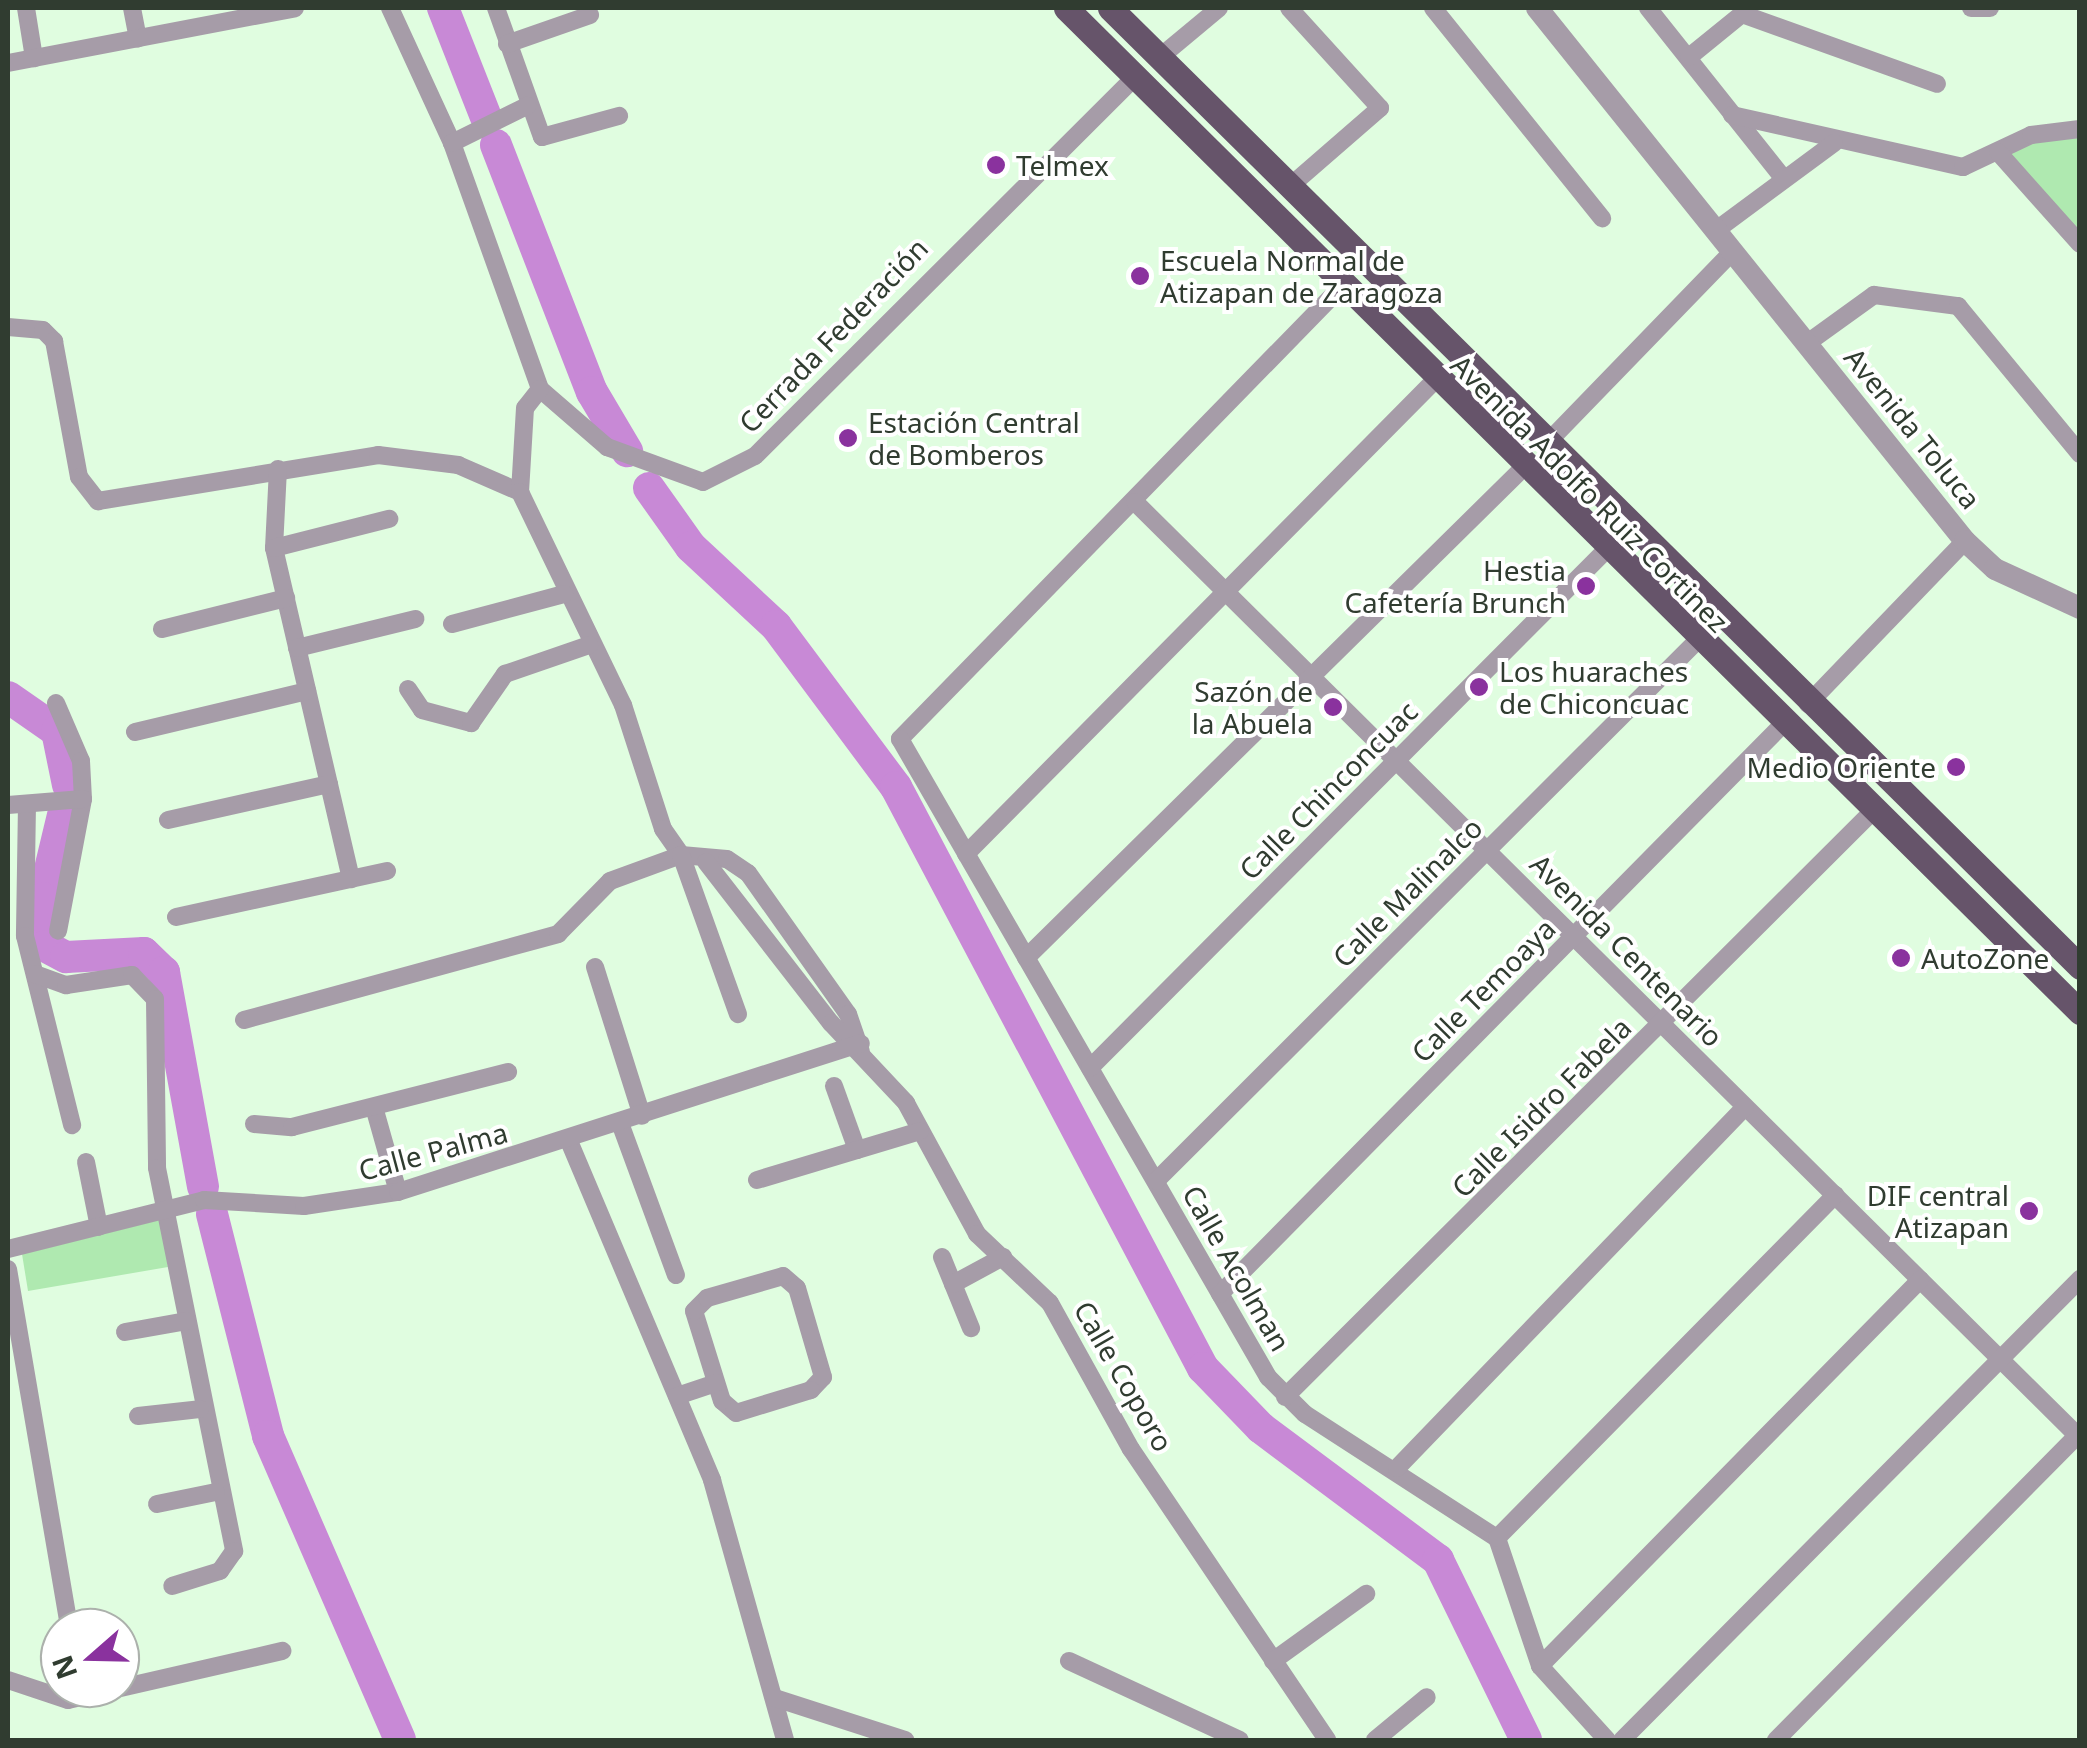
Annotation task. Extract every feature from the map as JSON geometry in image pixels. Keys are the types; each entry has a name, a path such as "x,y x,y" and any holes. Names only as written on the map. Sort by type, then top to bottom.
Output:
{"main road":[{"name":"Avenida Adolfo Ruiz Cortinez","path":"1066,8 1696,642 2080,1012"},
{"name":"Avenida Adolfo Ruiz Cortinez","path":"1110,8 1808,704 2080,967"},
{"path":"1133,79 1159,58"},
{"path":"1342,286 1364,265"}],"street":[{"path":"26,8 34,58"},
{"path":"132,8 138,38"},
{"path":"8,63 138,38 229,14 295,8"},
{"path":"390,8 452,144 540,389 525,408 520,492 681,856 738,1014"},
{"path":"496,8 527,106 542,137 619,116"},
{"path":"1159,58 1219,8"},
{"path":"1288,188 1380,108 1289,8"},
{"path":"1433,8 1602,218"},
{"name":"Avenida Toluca","path":"1537,8 1965,541 1995,569 2078,609"},
{"path":"1648,8 1783,178"},
{"path":"1971,8 1990,8"},
{"path":"1689,57 1742,14 1937,84"},
{"path":"507,44 590,15"},
{"name":"Cerrada Federación","path":"540,389 637,464 703,482 729,475 1133,79"},
{"path":"452,144 527,106"},
{"path":"1732,116 1944,166 2080,129"},
{"path":"1715,231 1834,143"},
{"path":"1998,152 2080,244"},
{"path":"1546,444 1732,252"},
{"path":"1135,502 1342,286"},
{"path":"1806,344 1874,295 1958,306 2080,454"},
{"path":"8,327 43,330 54,341 79,477 98,502 278,469 420,456 520,492"},
{"path":"966,854 1434,381"},
{"path":"278,469 274,548 351,879"},
{"path":"1026,958 1522,469"},
{"name":"Avenida Centenario","path":"1135,502 2079,1436"},
{"name":"Calle Acolman","path":"1135,502 900,739 1220,1294 1285,1398 1497,1538"},
{"path":"274,548 389,519"},
{"path":"1808,704 1965,541"},
{"name":"Calle Chinconcuac","path":"1090,1068 1605,551"},
{"path":"452,624 564,594"},
{"path":"162,630 286,598"},
{"path":"298,648 415,619"},
{"name":"Calle Malinalco","path":"1156,1181 1696,642"},
{"path":"408,688 422,710 471,723 505,674 589,645"},
{"path":"134,732 308,691"},
{"path":"56,704 81,761 83,798 58,931"},
{"name":"Calle Temoaya","path":"1220,1294 1784,723"},
{"path":"168,820 329,784"},
{"path":"72,1125 25,936 17,805 83,798"},
{"name":"Calle Isidro Fabela","path":"1285,1398 1663,1025 1874,810"},
{"path":"244,1020 558,934 610,882 681,856"},
{"name":"Calle Coporo","path":"681,856 706,862 727,858 748,873 858,1047"},
{"name":"Calle Coporo","path":"706,862 858,1047 920,1131 960,1213 1050,1303 1132,1450 1328,1740"},
{"path":"176,916 387,871"},
{"path":"595,966 642,1116"},
{"path":"35,974 66,985 116,975 146,984 157,1020 155,1145 164,1211 232,1563 172,1586"},
{"name":"Calle Palma","path":"8,1249 222,1198 338,1205 398,1192 858,1047"},
{"path":"254,1124 292,1127 508,1072"},
{"path":"834,1086 857,1150"},
{"path":"374,1107 398,1192"},
{"path":"1396,1468 1745,1107"},
{"path":"620,1124 676,1275"},
{"path":"757,1180 920,1131"},
{"path":"569,1141 723,1510 785,1740"},
{"path":"86,1162 99,1227"},
{"path":"1607,1740 1540,1666 1497,1538 1834,1195"},
{"path":"942,1257 971,1328"},
{"path":"953,1284 1003,1258"},
{"path":"8,1269 66,1608"},
{"path":"774,1276 792,1280 823,1367 819,1385 736,1413 716,1382 695,1321 699,1303 774,1276"},
{"path":"1622,1740 1998,1357 2080,1279"},
{"path":"1540,1666 1920,1280"},
{"path":"125,1332 186,1321"},
{"path":"676,1396 716,1382"},
{"path":"138,1416 200,1409"},
{"path":"1776,1740 2079,1436"},
{"path":"157,1504 216,1492"},
{"path":"1274,1660 1366,1594"},
{"path":"8,1680 68,1700 282,1652"},
{"path":"1069,1661 1240,1740"},
{"path":"1375,1740 1427,1697"},
{"path":"775,1698 905,1740"}],"green space":[{"path":"2079,129 2079,244 1998,152"},
{"path":"162,1218 168,1267 28,1291 22,1254"}],"waterway":[{"path":"443,8 486,117"},
{"path":"496,145 592,392 627,451"},
{"path":"649,488 691,547 776,626 896,787 1203,1368 1261,1428 1438,1560 1526,1740"},
{"path":"8,697 57,731 68,785"},
{"path":"63,815 43,898 45,946 66,957 144,953 164,972 203,1186"},
{"path":"212,1214 268,1436 400,1740"}],"place":[{"name":"Telmex","path":"996,165"},
{"name":"Escuela Normal de Atizapan de Zaragoza","path":"1140,276"},
{"name":"Estación Central de Bomberos","path":"848,438"},
{"name":"Hestia Cafetería Brunch","path":"1586,586"},
{"name":"Los huaraches de Chiconcuac","path":"1479,687"},
{"name":"Sazón de la Abuela","path":"1333,707"},
{"name":"Medio Oriente","path":"1956,767"},
{"name":"AutoZone","path":"1901,958"},
{"name":"DIF central Atizapan","path":"2029,1211"}]}
